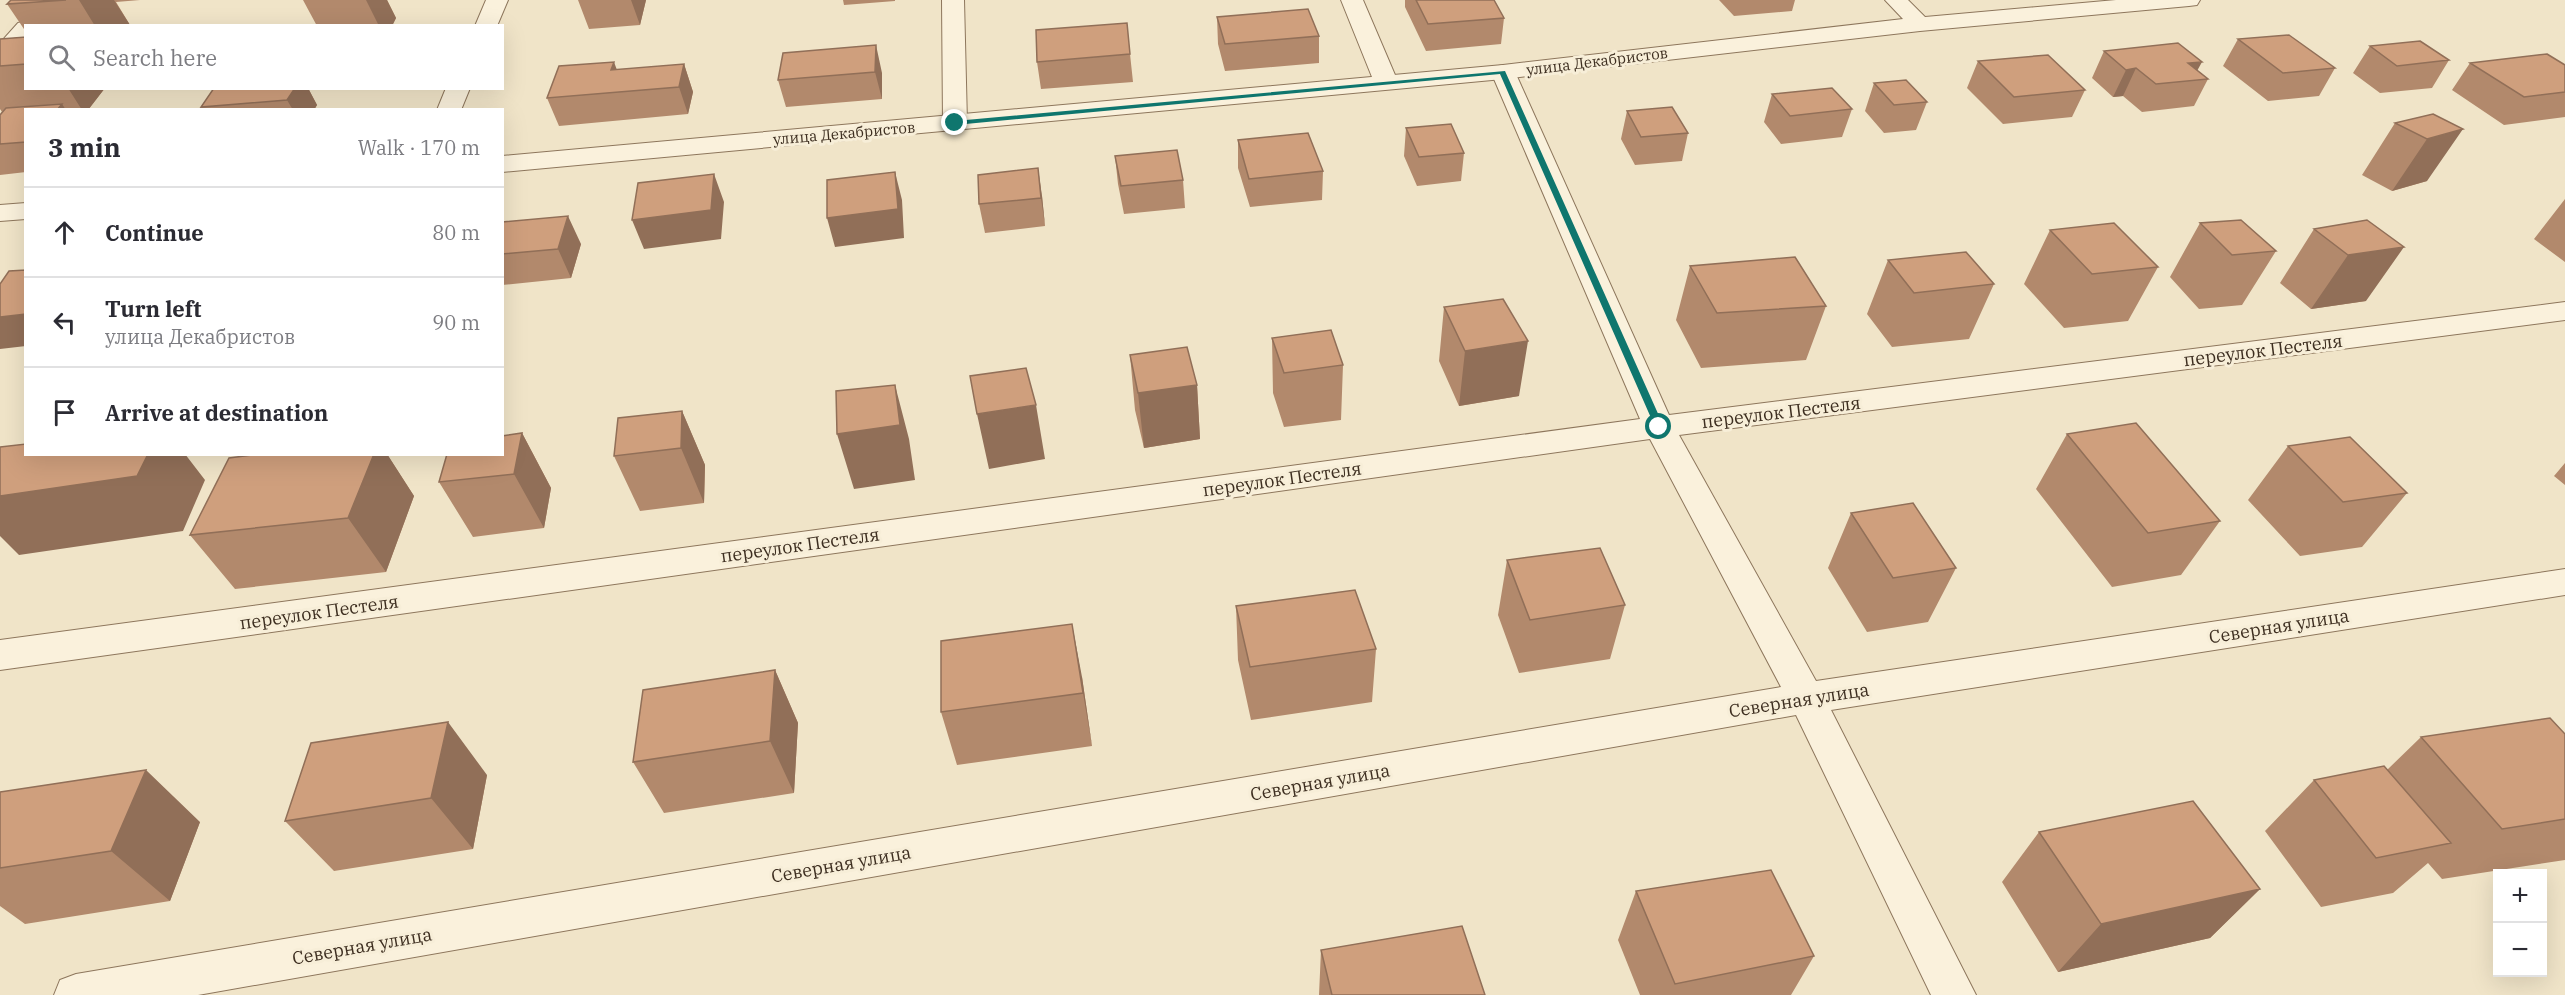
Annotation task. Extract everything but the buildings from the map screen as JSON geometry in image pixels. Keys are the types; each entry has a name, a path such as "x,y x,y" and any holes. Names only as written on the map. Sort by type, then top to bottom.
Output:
{"street":[{"path":"487,24 497,0"},
{"path":"952,0 955,123"},
{"path":"1352,0 1386,82"},
{"path":"1896,0 1920,24"},
{"name":"улица Декабристов","path":"504,164 1503,72 1920,24 2188,0"},
{"path":"30,24 43,9"},
{"path":"0,56 24,30"},
{"path":"1503,72 1659,427 1806,698 1954,995"},
{"path":"449,108 457,90"},
{"path":"0,213 24,211"},
{"name":"переулок Пестеля","path":"0,655 1659,427 2565,311"},
{"name":"Северная улица","path":"76,995 1806,698 2565,582"}],"route":[{"path":"955,123 1503,72 1659,427"}]}
